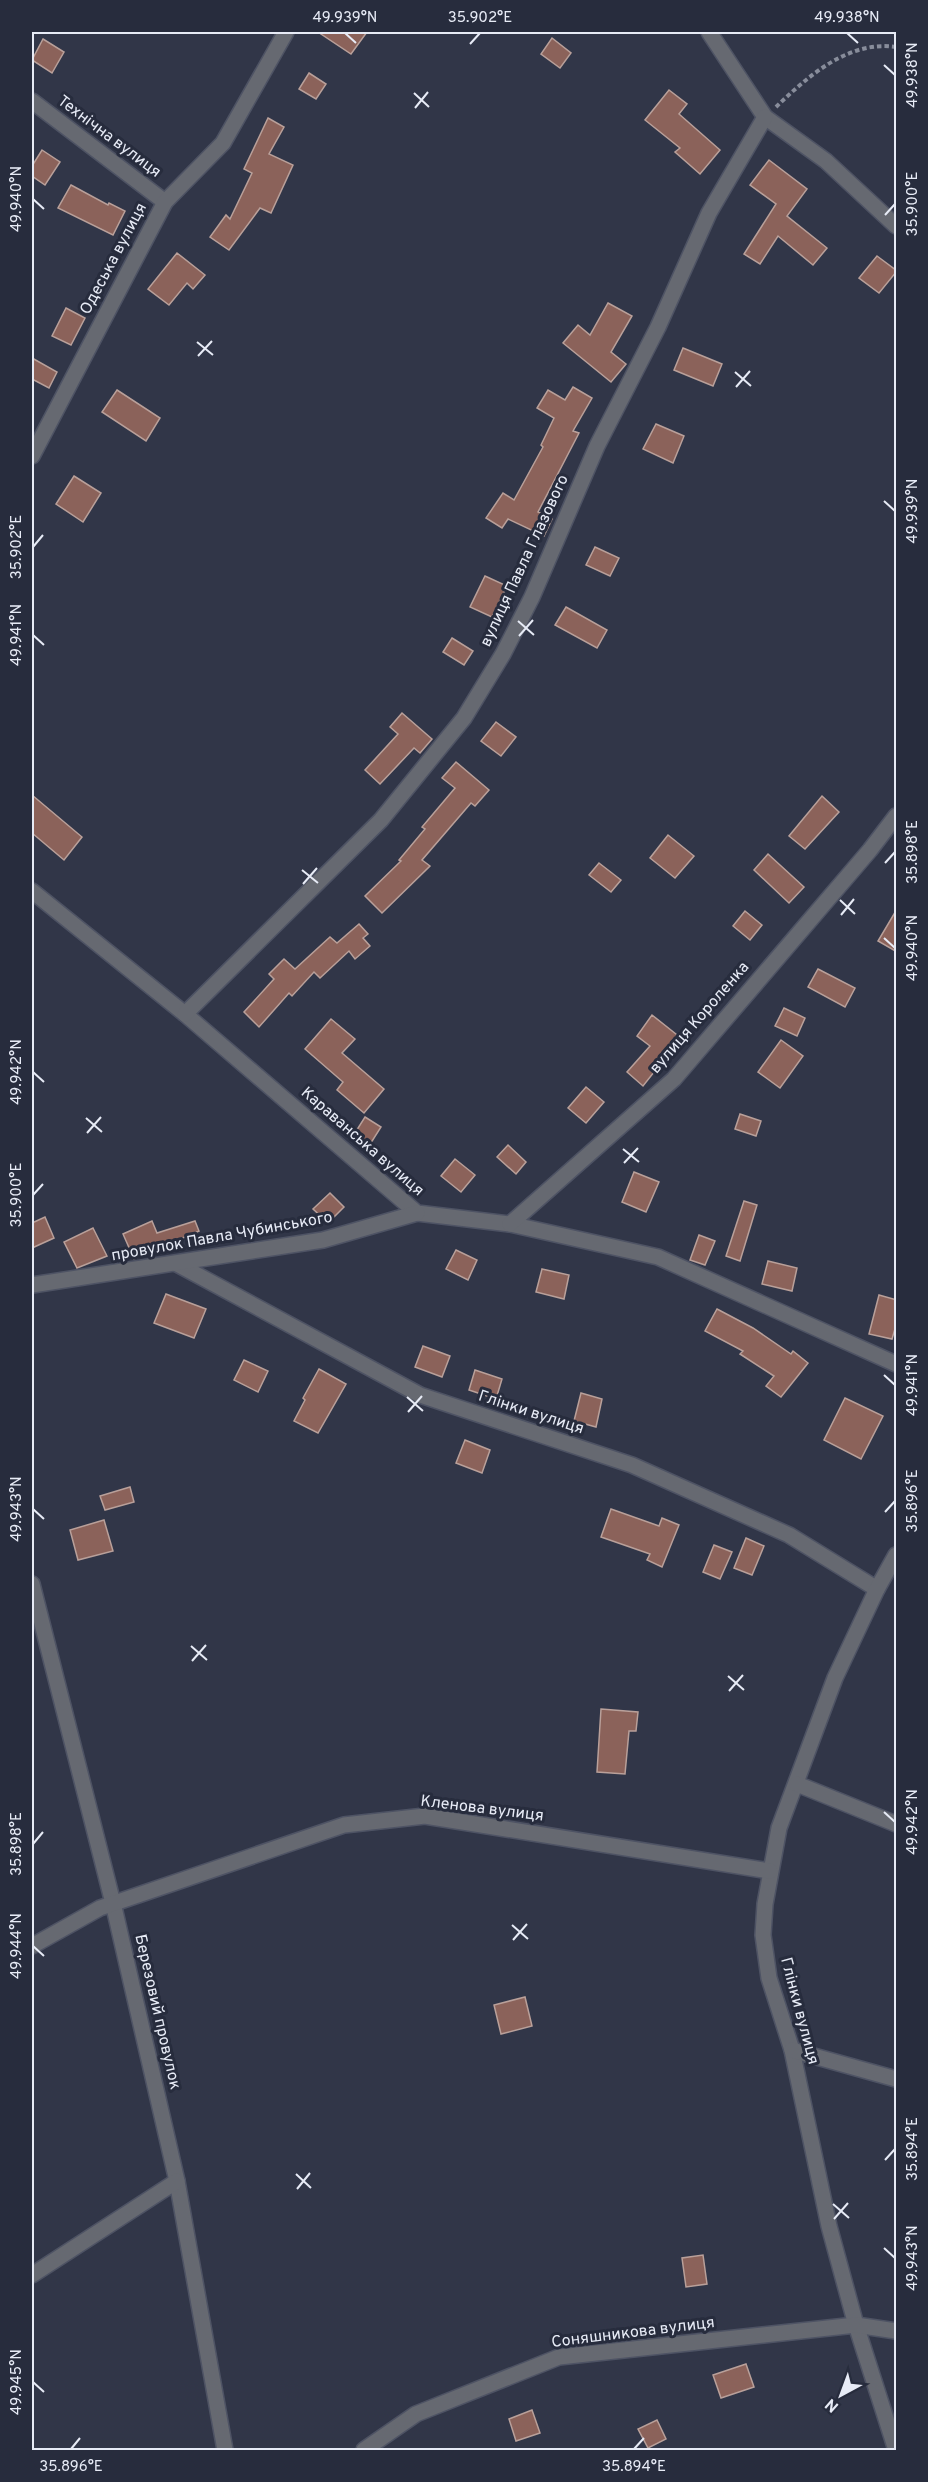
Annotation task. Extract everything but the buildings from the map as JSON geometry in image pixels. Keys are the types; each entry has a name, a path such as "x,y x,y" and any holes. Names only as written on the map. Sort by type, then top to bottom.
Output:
{"street":[{"name":"Одеська вулиця","path":"32,456 165,202 223,143 286,32"},
{"path":"709,32 765,117 826,161 897,226"},
{"name":"Технічна вулиця","path":"32,101 165,202"},
{"name":"вулиця Павла Глазового","path":"184,1014 381,820 464,718 503,654 532,597 597,446 658,327 709,213 765,117"},
{"name":"вулиця Короленка","path":"510,1224 674,1079 897,816"},
{"name":"Караванська вулиця","path":"32,891 184,1014 417,1213 510,1224 658,1257 897,1364"},
{"name":"провулок Павла Чубинського","path":"32,1285 323,1240 417,1213"},
{"name":"Глінки вулиця","path":"177,1264 420,1395 632,1465 789,1535 877,1589"},
{"name":"Глінки вулиця","path":"897,1555 877,1589 835,1678 779,1828 765,1904 764,1935 769,1978 792,2050 829,2226 856,2325 897,2450"},
{"name":"Березовий провулок","path":"32,1585 113,1903 177,2181 225,2451"},
{"path":"797,1784 897,1824"},
{"name":"Кленова вулиця","path":"32,1946 100,1908 344,1825 425,1816 770,1871"},
{"path":"792,2050 897,2079"},
{"path":"32,2275 177,2181"},
{"name":"Соняшникова вулиця","path":"364,2451 416,2414 559,2357 856,2325 897,2331"}],"path":[{"path":"765,117 816,74 841,57 856,50 882,45 897,46"}]}
